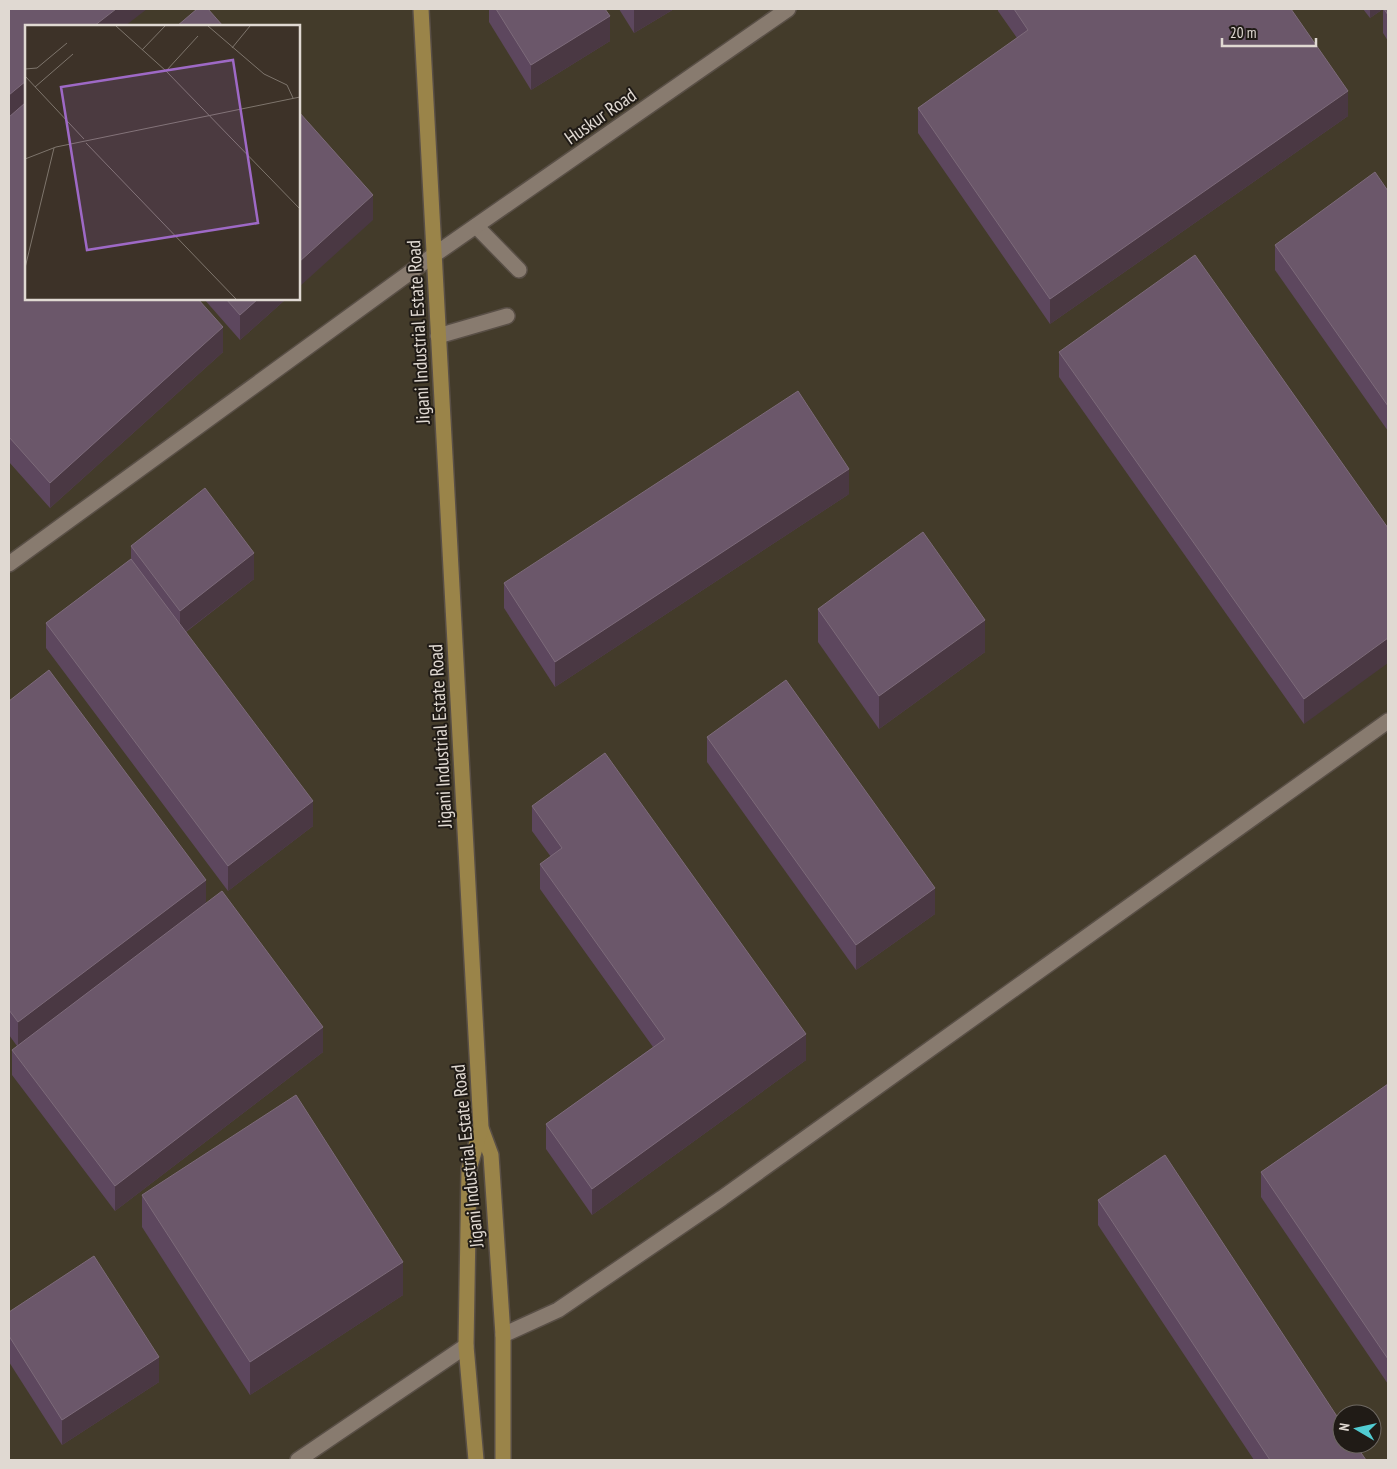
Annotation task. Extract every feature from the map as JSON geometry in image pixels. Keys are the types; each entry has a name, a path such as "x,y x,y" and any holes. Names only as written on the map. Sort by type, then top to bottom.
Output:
{"main road":[{"name":"Jigani Industrial Estate Road","path":"421,9 481,1128 491,1156 503,1334 503,1460"},
{"path":"476,1460 466,1346 469,1170 481,1128"}],"street":[{"name":"Huskur Road","path":"9,564 434,255 788,9"},
{"path":"476,226 519,270"},
{"path":"438,336 507,316"},
{"path":"503,1334 558,1310 722,1198 1388,721"},
{"path":"298,1460 466,1346"}],"shaded area":[{"path":"9,9 1388,9 1388,1460 9,1460"}],"building":[{"path":"9,9 116,9 95,25 25,25 25,82 9,95"},
{"path":"197,9 208,9 222,25 178,25"},
{"path":"496,9 605,9 610,16 531,65"},
{"path":"1014,9 1291,9 1348,91 1050,299 918,108 1028,30"},
{"path":"25,103 25,300 199,300 223,327 50,483 9,437 9,117"},
{"path":"300,113 373,195 300,261"},
{"path":"1375,172 1388,191 1388,406 1275,245"},
{"path":"1195,255 1388,528 1388,638 1304,699 1059,352"},
{"path":"227,300 257,300 240,315"},
{"path":"798,391 849,469 555,662 504,583"},
{"path":"205,488 254,553 180,611 131,546"},
{"path":"923,532 985,620 879,696 818,609"},
{"path":"131,559 313,801 228,866 46,623"},
{"path":"49,670 206,880 18,1022 9,1010 9,701"},
{"path":"786,680 935,888 856,945 707,737"},
{"path":"605,753 806,1034 592,1189 546,1124 665,1039 540,864 562,848 532,806"},
{"path":"222,891 323,1027 115,1186 12,1050"},
{"path":"1388,1084 1388,1359 1261,1172"},
{"path":"296,1095 403,1262 250,1362 142,1195"},
{"path":"1165,1155 1332,1409 1332,1454 1362,1454 1366,1460 1270,1460 1098,1200"},
{"path":"94,1256 159,1357 62,1420 9,1336 9,1312"}]}
